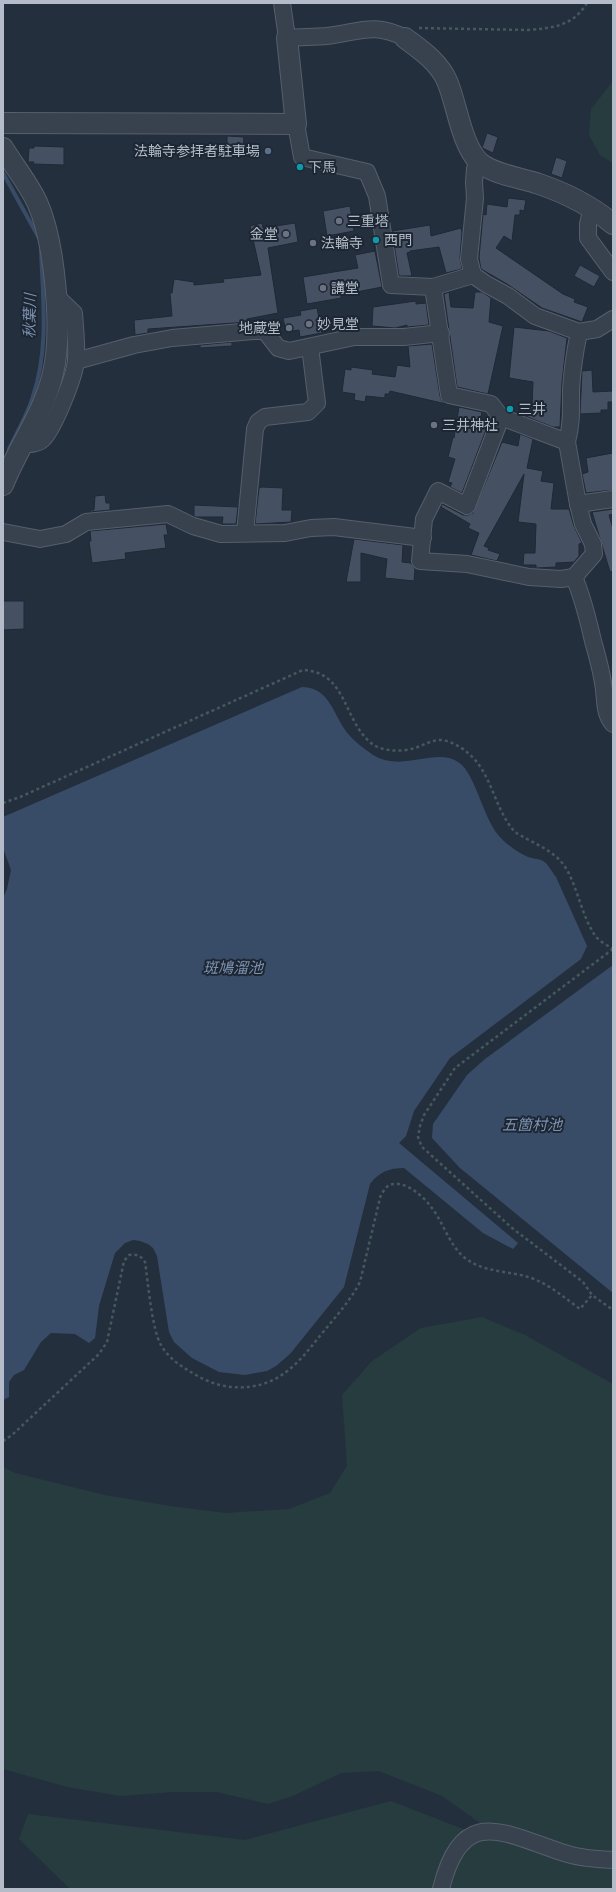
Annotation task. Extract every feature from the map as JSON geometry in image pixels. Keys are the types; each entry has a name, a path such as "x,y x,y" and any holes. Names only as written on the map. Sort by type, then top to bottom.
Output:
{"street":[{"path":"282,3 296,124 302,157 367,172 377,196 391,285 433,286 474,275"},
{"path":"287,38 328,36 366,29 392,31 405,38 436,62 447,80 470,148 479,162 489,169 538,183 570,196 592,208 613,224"},
{"path":"3,123 296,124"},
{"path":"3,148 36,201 45,222 50,246 56,296 57,344 53,374 40,409 3,484"},
{"path":"479,162 475,169 475,198 469,259 474,275 486,284 508,296 536,316 579,332 597,329 613,319"},
{"path":"592,208 588,224 588,238 613,272"},
{"path":"433,286 441,333 448,396 491,404 501,417 567,442"},
{"path":"22,444 29,445 42,440 63,402 76,361 74,313 56,296"},
{"path":"76,361 149,342 172,338 253,331 265,331 278,348 289,352 354,337 404,337 441,333"},
{"path":"501,417 467,506 438,491 424,519 420,561 467,564 529,577 561,579 574,577 594,554 593,544 584,524 578,504 567,442 572,420 571,390 574,352 579,332"},
{"path":"246,533 255,429 258,422 265,417 308,412 317,403 310,347"},
{"path":"578,504 613,499"},
{"path":"3,532 40,539 66,534 86,522 168,514 193,526 221,534 285,533 311,528 334,527 423,538"},
{"path":"574,577 580,593 599,666 606,708 613,724"},
{"path":"441,1889 451,1860 460,1846 469,1836 490,1831 522,1837 580,1857 613,1860"}],"path":[{"path":"405,38 413,28 544,29 559,26 576,18 587,3"},
{"path":"3,803 20,797 303,670 313,671 324,676 335,685 361,734 373,745 386,749 399,750 414,748 432,741 442,740 457,745 469,754 478,764 506,821 516,832 542,846 558,857 567,870 594,935 613,949 455,1068 424,1115 418,1137 422,1147 479,1199 512,1228 583,1282 592,1295 613,1310"},
{"path":"3,1441 12,1435 100,1354 107,1342 124,1261 129,1255 135,1254 141,1256 145,1262 156,1328 160,1344 168,1356 181,1366 209,1383 223,1387 241,1388 261,1385 276,1379 291,1368 305,1354 353,1296 361,1276 381,1194 388,1186 398,1184 408,1187 424,1198 433,1209 456,1248 465,1258 491,1271 534,1279 551,1288 580,1309 592,1295"}],"green space":[{"path":"613,81 613,163 600,155 589,135 591,109"},
{"path":"482,1317 525,1335 613,1384 613,1889 70,1889 19,1839 28,1814 245,1840 391,1801 476,1834 480,1823 442,1796 379,1771 341,1773 293,1796 268,1804 217,1792 174,1792 121,1796 67,1787 3,1769 3,1467 15,1473 105,1495 170,1506 226,1513 289,1509 330,1493 347,1466 342,1395 372,1361 421,1328"}],"water":[{"name":"斑鳩溜池","path":"302,687 320,692 326,698 350,736 373,755 384,760 396,762 439,757 449,758 458,762 464,767 474,785 493,828 499,836 520,853 530,858 539,859 545,862 556,877 587,946 581,959 450,1058 414,1111 406,1136 399,1143 518,1243 513,1249 483,1233 404,1168 385,1172 377,1176 370,1184 344,1287 290,1354 276,1366 267,1371 245,1375 219,1372 192,1358 174,1342 169,1332 157,1256 153,1248 148,1244 133,1240 125,1243 115,1253 99,1306 95,1338 89,1343 75,1334 51,1333 41,1342 24,1370 14,1375 9,1382 9,1397 3,1400 3,898 7,889 11,870 3,848 3,817"},
{"name":"五箇村池","path":"613,965 613,1293 460,1168 432,1138 433,1124 467,1075 485,1059"}],"building":[{"path":"487,133 498,137 493,153 482,148"},
{"path":"227,136 244,137 243,147 227,146"},
{"path":"34,146 64,147 64,165 33,164 34,162 28,162 29,148 34,148"},
{"path":"556,157 567,161 562,178 551,174"},
{"path":"508,198 526,200 524,211 520,210 520,215 515,215 512,241 504,236 496,248 563,294 575,299 574,302 588,307 582,322 542,308 507,284 481,269 479,258 483,214 486,215 487,204 507,207"},
{"name":"三重塔","path":"350,206 354,231 327,236 323,211"},
{"path":"262,223 263,228 295,223 298,242 268,248 278,313 247,319 248,322 148,329 148,333 135,335 134,320 172,316 170,293 172,293 174,279 194,282 194,285 224,282 223,279 261,275 250,226"},
{"path":"430,225 431,236 461,228 460,258 462,269 446,273 439,247 410,251 407,253 412,276 399,276 392,231"},
{"path":"375,251 382,287 341,295 341,298 307,304 303,277 358,268 355,255"},
{"path":"580,265 600,276 594,287 574,276"},
{"path":"449,292 451,307 473,308 475,292 482,292 491,298 489,322 503,326 488,394 457,387 444,294"},
{"path":"416,301 416,304 426,303 429,325 407,327 407,325 395,328 372,326 373,307"},
{"name":"妙見堂","path":"317,308 322,333 300,337 299,330 286,332 283,318 301,315 300,311"},
{"path":"514,327 549,331 567,338 562,382 560,427 553,427 525,416 527,407 532,407 533,382 509,378"},
{"path":"232,342 232,346 200,348 200,345"},
{"path":"432,344 440,396 442,401 446,404 390,391 389,394 385,394 385,398 366,396 365,402 354,400 355,394 342,392 345,369 351,370 351,367 373,370 372,374 395,377 397,365 410,367 408,346"},
{"path":"592,370 593,392 613,391 613,402 608,402 608,410 601,410 601,413 580,414 582,371"},
{"path":"459,407 482,412 480,421 489,422 462,493 450,487 452,483 448,482 455,459 448,457 453,437 454,438"},
{"path":"520,434 533,439 527,468 543,471 541,481 554,483 551,509 569,509 574,526 582,543 579,544 579,556 574,562 556,563 556,567 536,568 536,565 523,565 524,553 535,553 536,524 518,522 524,474 484,546 489,548 488,550 500,554 497,561 471,555 479,533 468,528 470,524 441,507 442,504 463,515 473,513 502,442 518,446"},
{"path":"613,453 613,490 586,493 582,474 588,472 586,458"},
{"path":"259,488 283,488 282,510 292,510 291,522 255,524"},
{"path":"105,495 106,503 110,503 110,510 90,512 90,510 94,510 95,496"},
{"path":"194,505 238,507 236,524 222,524 223,517 195,517"},
{"path":"613,509 613,514 609,515 613,529 613,571 610,572 592,512"},
{"path":"166,524 168,535 164,535 166,548 125,553 126,559 92,563 89,541 91,541 90,531"},
{"path":"354,539 403,545 402,562 411,563 415,569 414,581 385,578 387,559 361,553 361,582 346,582"},
{"path":"3,601 24,601 24,629 3,630"}],"waterway":[{"name":"秋葉川","path":"3,173 39,238"},
{"name":"秋葉川","path":"9,449 31,403 41,360 44,324 41,250"}],"place":[{"name":"法輪寺参拝者駐車場","path":"268,151"},
{"name":"下馬","path":"300,167"},
{"name":"三重塔","path":"339,221"},
{"name":"金堂","path":"286,234"},
{"name":"西門","path":"376,240"},
{"name":"法輪寺","path":"313,243"},
{"name":"講堂","path":"323,288"},
{"name":"妙見堂","path":"309,324"},
{"name":"地蔵堂","path":"289,328"},
{"name":"三井","path":"510,409"},
{"name":"三井神社","path":"434,425"}]}
